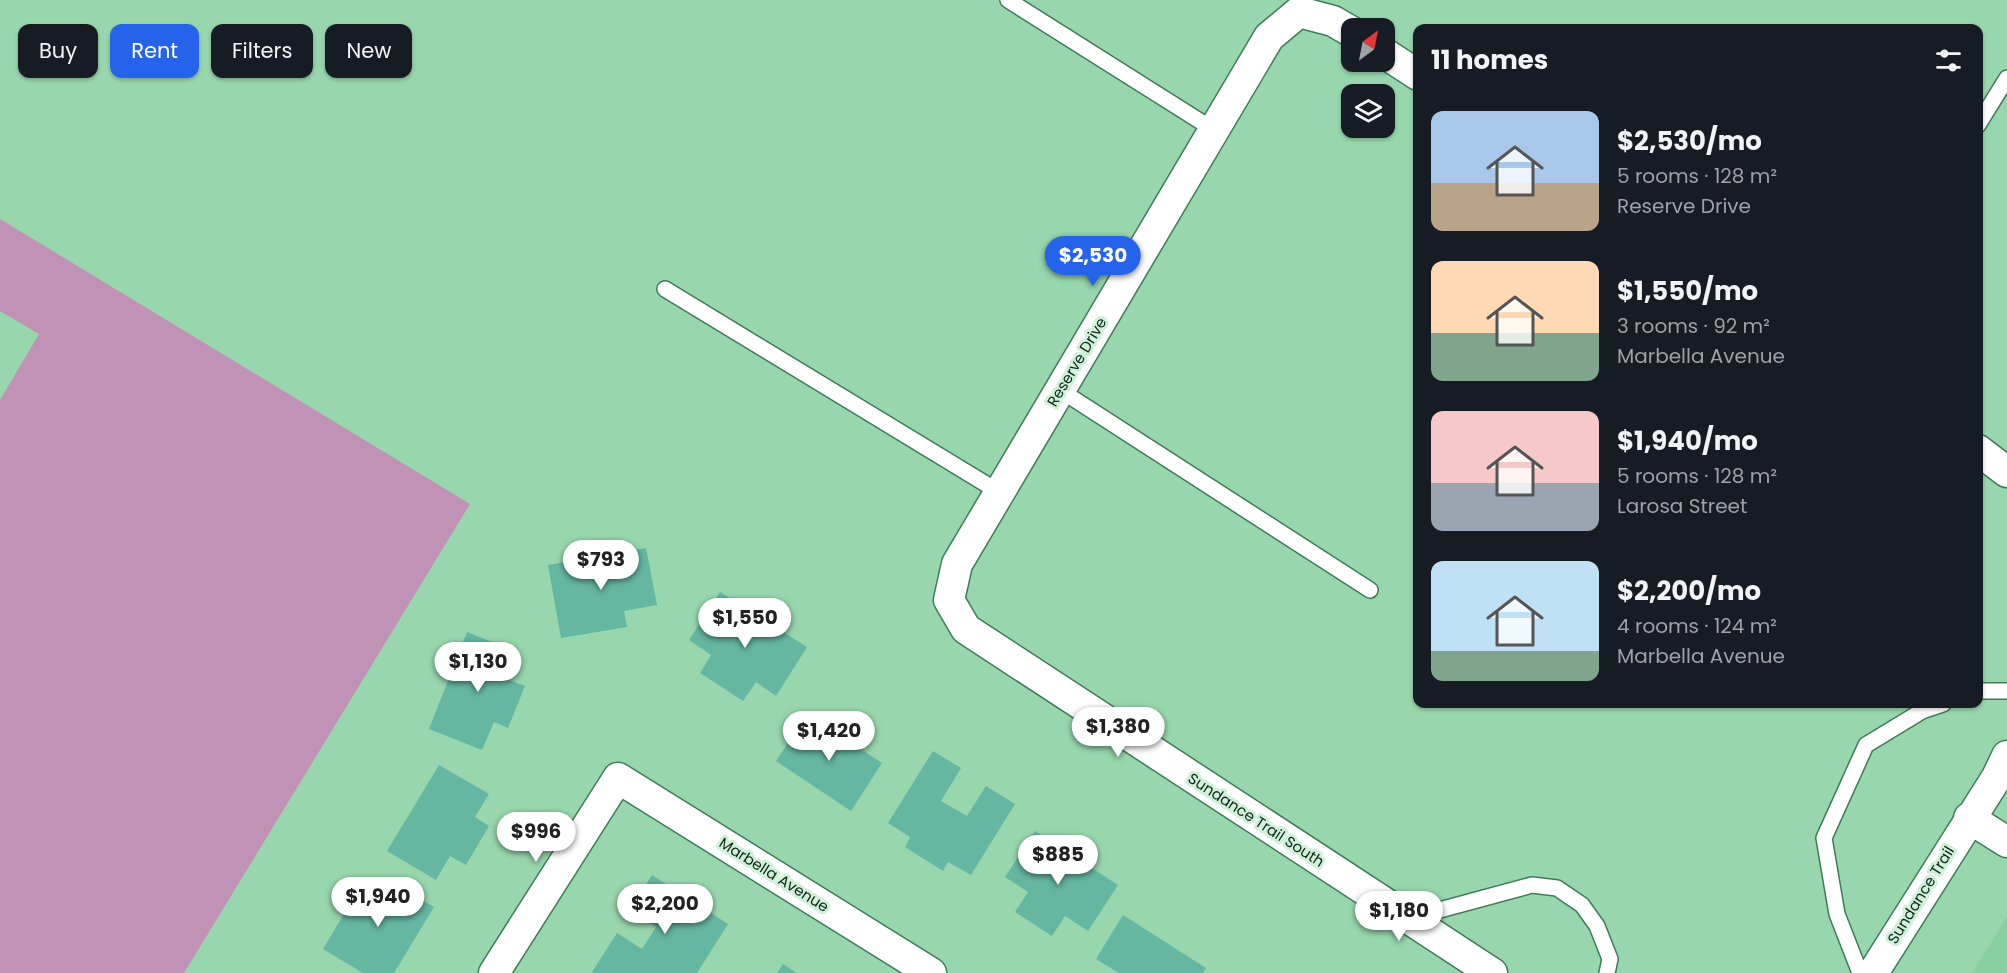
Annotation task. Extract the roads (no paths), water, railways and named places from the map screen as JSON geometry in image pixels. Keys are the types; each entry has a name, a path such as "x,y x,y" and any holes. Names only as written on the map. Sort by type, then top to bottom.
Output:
{"street":[{"name":"Reserve Drive","path":"949,600 957,564 1269,37 1299,12 1334,21 1341,25"},
{"path":"1395,60 1413,72"},
{"path":"1983,454 2007,472"},
{"name":"Sundance Trail South","path":"949,600 966,629 1407,918"},
{"name":"Sundance Trail","path":"1873,973 1969,818 2004,772"},
{"name":"Marbella Avenue","path":"494,973 618,778 931,973"},
{"path":"1969,818 2007,842"},
{"path":"1407,918 1492,973"}],"lane":[{"path":"1008,0 1214,130"},
{"path":"1983,117 2007,78"},
{"path":"665,289 999,492"},
{"path":"1060,390 1370,590"},
{"path":"1983,691 2007,691"},
{"path":"1860,973 1837,914 1824,838 1866,745 1922,711 1931,708"},
{"path":"1407,918 1532,885 1557,888 1582,905 1597,926 1610,959 1606,973"}]}
